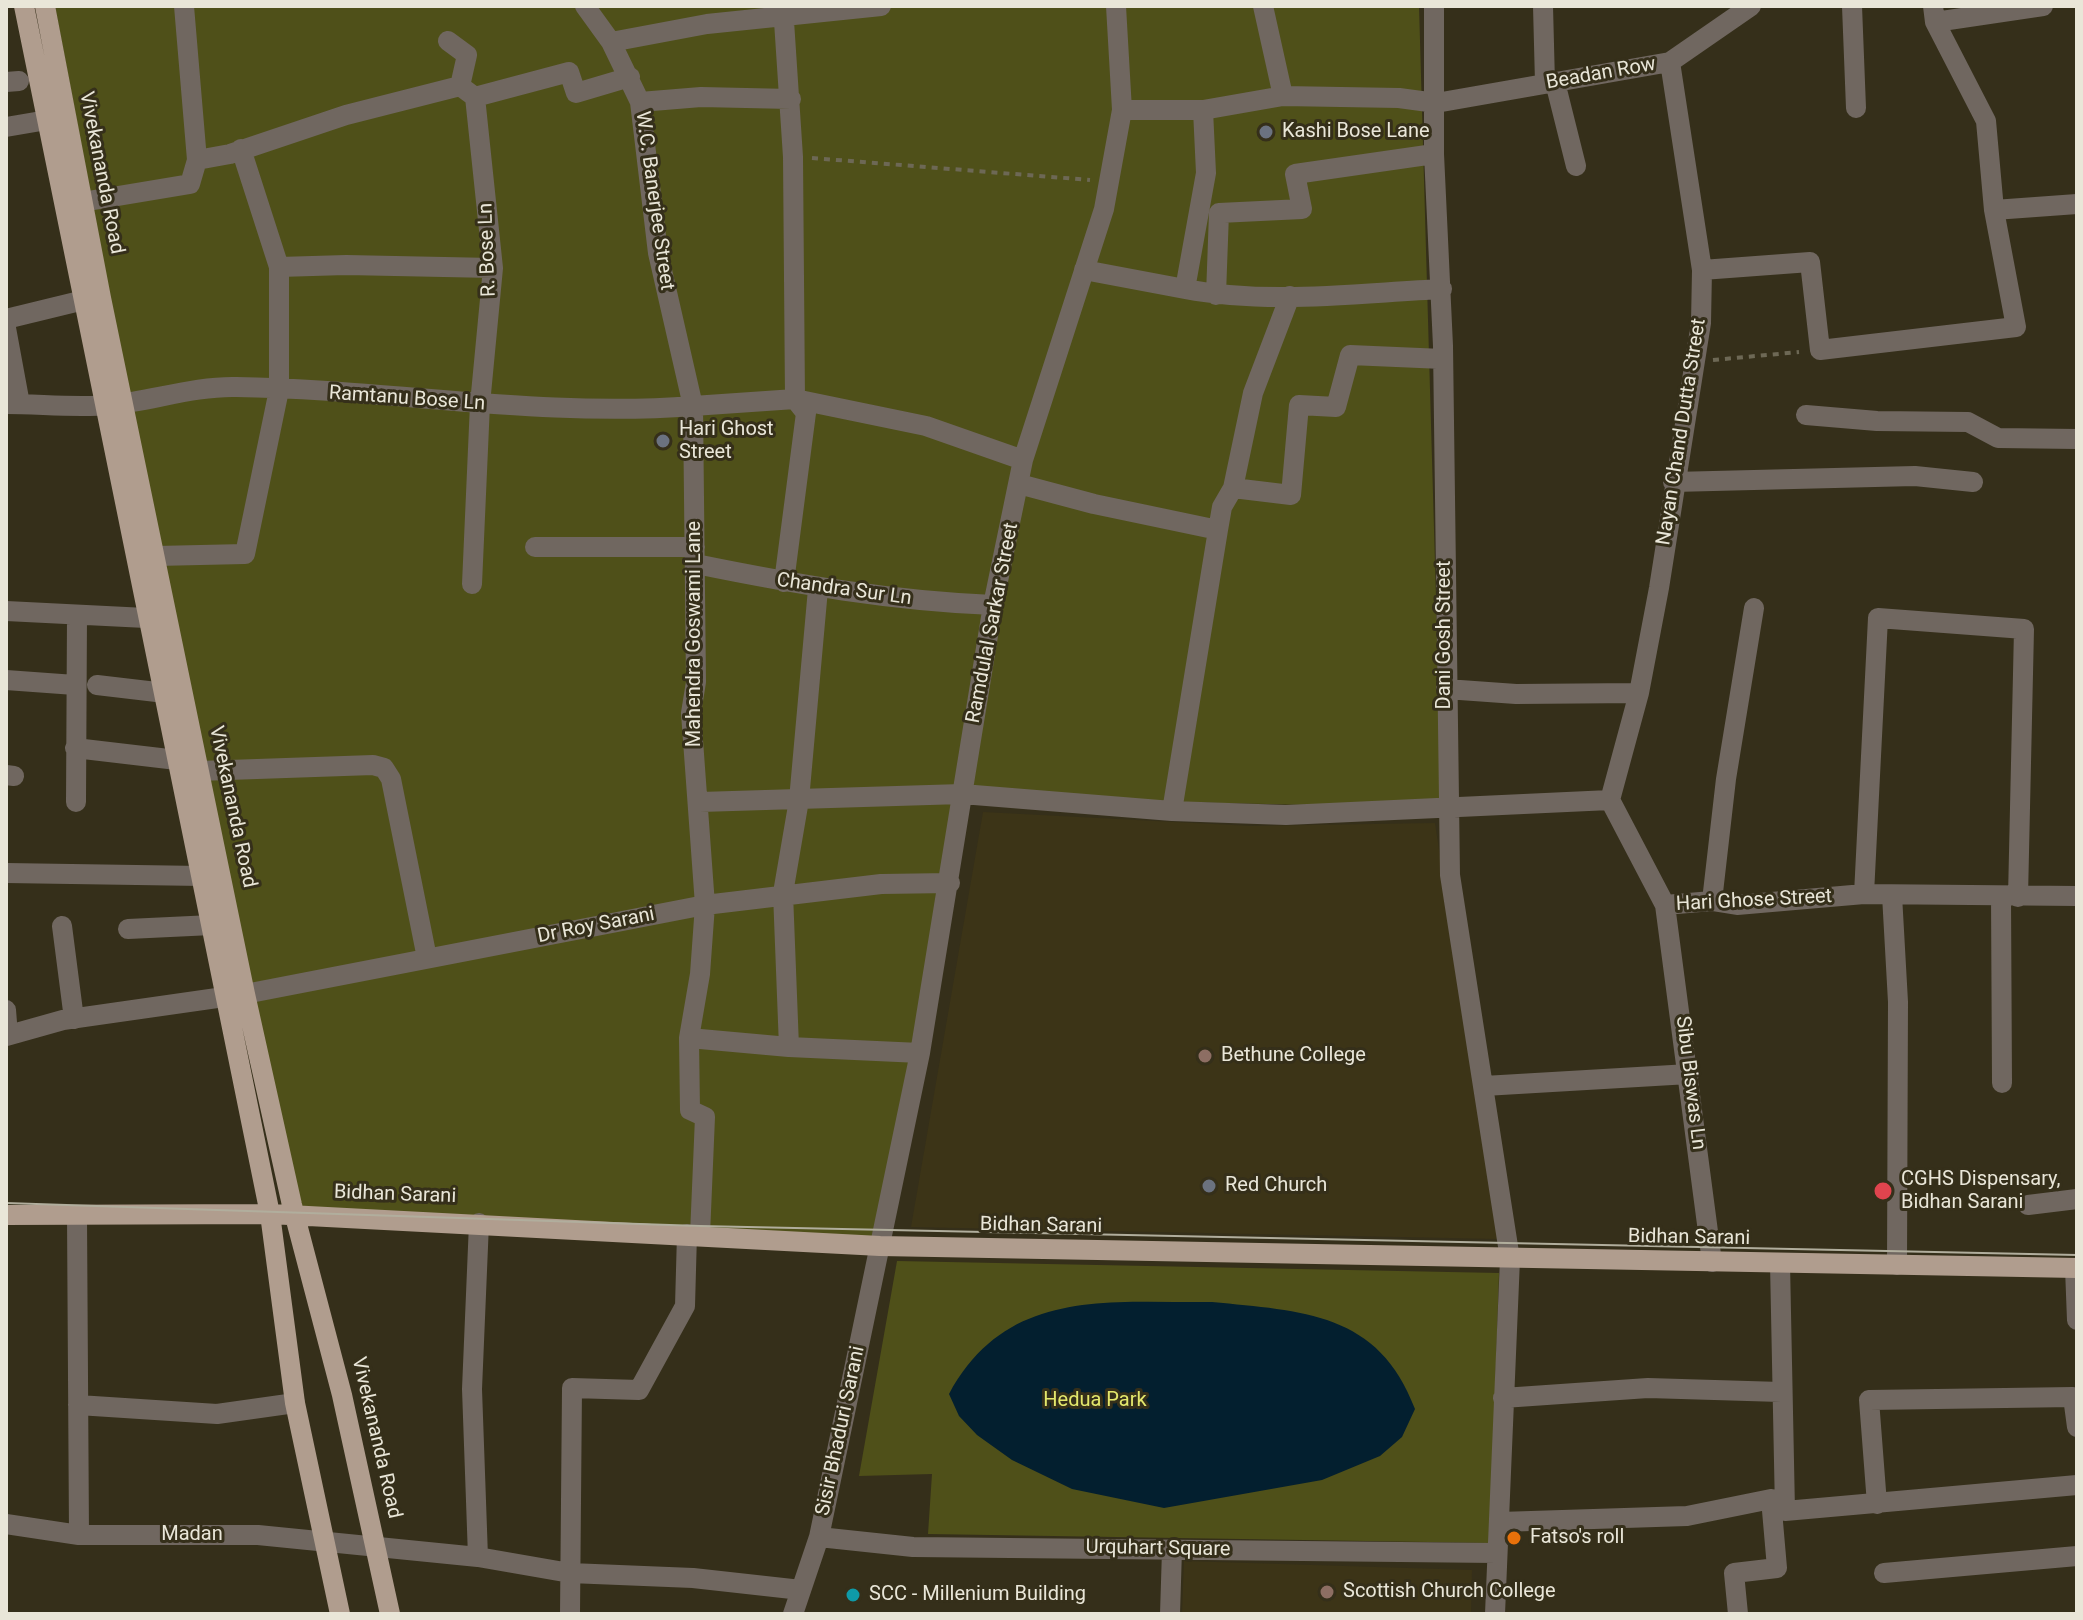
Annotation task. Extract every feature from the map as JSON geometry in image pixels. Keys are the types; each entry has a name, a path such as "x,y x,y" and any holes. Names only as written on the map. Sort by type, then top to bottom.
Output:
{"main road":[{"name":"Vivekananda Road","path":"24,6 84,300 156,556 170,619 199,771 270,1214 295,1403 340,1614"},
{"name":"Vivekananda Road","path":"45,6 82,202 148,619 212,925 235,996 295,1215 377,1548 390,1614"},
{"name":"Bidhan Sarani","path":"6,1215 270,1214 880,1246 2076,1268"}],"street":[{"path":"82,202 190,184 197,160 184,6"},
{"name":"W.C. Banerjee Street","path":"585,6 611,42 640,102 658,253 693,406"},
{"path":"611,42 783,11 881,6"},
{"name":"Ramdulal Sarkar Street","path":"880,1246 920,1053 993,605 1023,460 1104,209 1122,110 1116,6"},
{"path":"1263,6 1283,96"},
{"name":"Dani Gosh Street","path":"1434,6 1434,154 1442,289 1450,875 1510,1259 1495,1614"},
{"path":"1543,6 1550,83 1576,166"},
{"name":"Beadan Row","path":"1122,110 1203,110 1283,96 1399,98 1436,103 1670,62 1725,14 1751,6"},
{"path":"1852,6 1856,108"},
{"path":"1702,270 1810,262 1820,350 2016,327 1994,210 1986,121 1934,14 2043,6"},
{"path":"783,11 793,157 795,399 806,413 784,582"},
{"name":"R. Bose Ln","path":"448,41 467,55 467,91 493,268 480,404 472,584"},
{"name":"Nayan Chand Dutta Street","path":"1610,800 1639,693 1701,323 1702,270 1670,62"},
{"path":"197,160 346,115 467,91 569,72 576,93 630,77"},
{"path":"640,102 701,97 791,99"},
{"path":"1185,289 1206,173 1203,110"},
{"path":"6,127 47,120"},
{"path":"156,556 245,554 279,390 279,267 241,149"},
{"path":"1216,295 1219,213 1302,209 1295,174 1434,154"},
{"path":"1994,210 2077,204"},
{"path":"279,267 493,268"},
{"path":"1084,270 1216,295 1290,296 1442,289"},
{"path":"1172,811 1222,507 1233,488 1253,393 1290,296"},
{"path":"6,319 84,300"},
{"path":"6,328 13,404"},
{"path":"1233,488 1291,495 1299,405 1336,407 1350,355 1443,359"},
{"name":"Ramtanu Bose Ln","path":"13,404 114,404 233,387 621,410 693,406"},
{"path":"693,406 795,399 926,426 1023,460"},
{"name":"Mahendra Goswami Lane","path":"693,406 696,682 691,713 700,802 705,905 700,974 689,1038 690,1110 705,1117 693,1234"},
{"path":"1806,415 1877,421 1968,422 1998,438 2077,439"},
{"path":"1673,482 1915,476 1973,482"},
{"path":"1019,484 1094,504 1218,530"},
{"name":"Chandra Sur Ln","path":"535,547 695,556 818,589 936,603 993,605"},
{"path":"789,1047 783,893 799,800 818,589"},
{"path":"1712,901 1726,779 1754,608"},
{"path":"6,611 170,619"},
{"path":"76,802 77,616"},
{"path":"1864,894 1878,618 2024,629 2002,1083"},
{"path":"6,680 75,685"},
{"path":"97,685 165,693"},
{"path":"1446,689 1516,694 1639,693"},
{"path":"75,748 177,760"},
{"path":"199,771 373,765 384,768 391,779 427,958"},
{"path":"700,802 962,794 1172,811 1286,815 1610,800"},
{"name":"Hari Ghose Street","path":"1610,800 1665,905 1712,901 1737,905 1864,894 2077,896"},
{"path":"6,873 202,876"},
{"name":"Dr Roy Sarani","path":"7,1036 74,1019 235,996 705,905 783,893 881,884 950,883"},
{"path":"1892,895 1898,1002 1897,1265"},
{"name":"Sibu Biswas Ln","path":"1665,905 1712,1262"},
{"path":"128,929 212,925"},
{"path":"62,926 74,1019"},
{"path":"6,1010 7,1036"},
{"path":"689,1038 789,1047 920,1053"},
{"path":"1484,1086 1689,1074"},
{"path":"2028,1205 2077,1199"},
{"path":"77,1217 79,1535"},
{"path":"478,1557 472,1389 479,1223"},
{"path":"570,1614 572,1388 639,1390 685,1306 693,1234"},
{"name":"Sisir Bhaduri Sarani","path":"793,1614 819,1537 880,1246"},
{"path":"1738,1614 1734,1573 1777,1568 1780,1263"},
{"path":"2076,1268 2077,1320"},
{"path":"1503,1398 1648,1388 1781,1392"},
{"path":"1877,1504 1869,1400 2073,1397 2077,1427"},
{"path":"78,1405 217,1414 295,1403"},
{"path":"1500,1522 1687,1516 1778,1505 1877,1504 2077,1485"},
{"name":"Madan","path":"6,1524 79,1535 258,1535 478,1557 570,1573 693,1578 801,1590"},
{"name":"Urquhart Square","path":"819,1537 913,1547 1497,1553"},
{"path":"1170,1614 1172,1550"},
{"path":"1884,1573 2077,1556"}],"path":[{"path":"793,157 1107,181"},
{"path":"1694,361 1820,350"}],"shaded area":[{"name":"Bethune College","path":"983,812 1251,826 1435,823 1498,1239 911,1227"},
{"name":"Scottish Church College","path":"1184,1561 1472,1570 1471,1614 1182,1614"}],"green space":[{"path":"55,6 1419,6 1442,808 958,797 879,1246 285,1221"},
{"name":"Hedua Park","path":"897,1261 1499,1273 1490,1543 928,1534 932,1474 859,1476"}],"water":[{"path":"1212,1302 1306,1314 1334,1322 1359,1335 1381,1353 1400,1377 1415,1409 1402,1437 1380,1456 1322,1480 1164,1508 1072,1489 1012,1460 977,1435 959,1416 949,1394 973,1359 1000,1335 1030,1318 1063,1308 1098,1303"}],"tram line":[{"path":"6,1203 700,1226 2077,1255"}],"place":[{"name":"Kashi Bose Lane","path":"1266,132"},
{"name":"Hari Ghost Street","path":"663,441"},
{"name":"Bethune College","path":"1205,1056"},
{"name":"Red Church","path":"1209,1186"},
{"name":"CGHS Dispensary, Bidhan Sarani","path":"1883,1191"},
{"name":"Fatso's roll","path":"1514,1538"},
{"name":"Scottish Church College","path":"1327,1592"},
{"name":"SCC - Millenium Building","path":"853,1595"}]}
